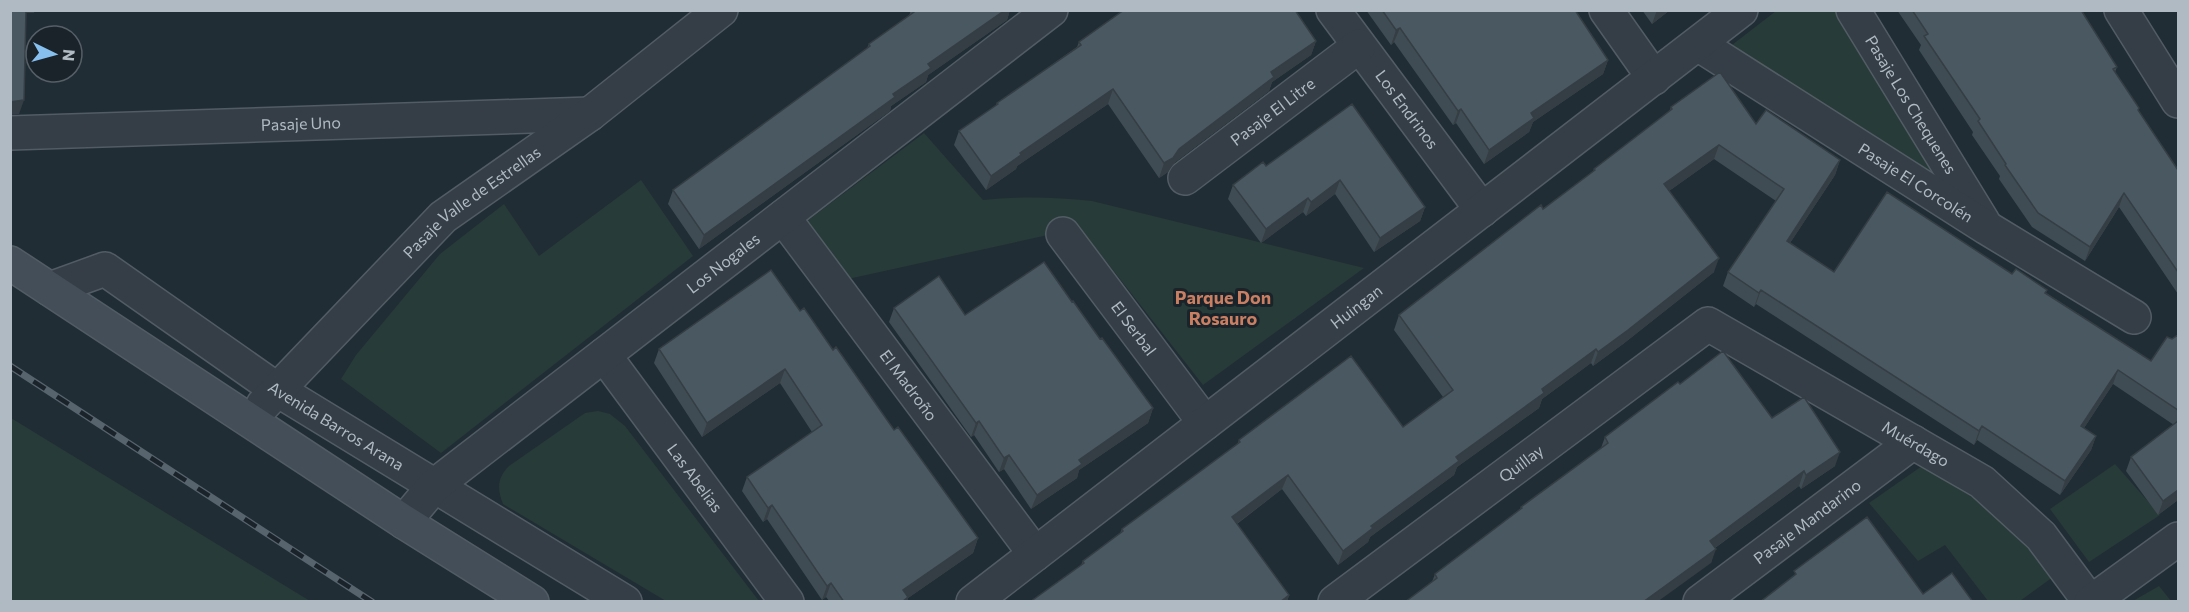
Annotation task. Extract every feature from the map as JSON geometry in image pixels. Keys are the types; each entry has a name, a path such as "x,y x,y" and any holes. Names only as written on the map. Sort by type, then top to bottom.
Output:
{"main road":[{"path":"10,263 404,522 532,602"}],"street":[{"name":"Pasaje Valle de Estrellas","path":"249,421 276,389 443,217 590,114 721,10"},
{"name":"Los Nogales","path":"404,522 434,486 1051,10"},
{"name":"Los Endrinos","path":"1333,10 1482,210"},
{"path":"1606,10 1654,78"},
{"name":"Huingan","path":"973,602 1741,10"},
{"name":"Pasaje Los Chequenes","path":"1853,10 1987,228"},
{"path":"2121,10 2178,101"},
{"name":"Pasaje El Corcolén","path":"1698,44 1987,228 2134,317"},
{"name":"Pasaje El Litre","path":"1185,178 1359,46"},
{"name":"Pasaje Uno","path":"10,133 590,114"},
{"name":"El Madroño","path":"783,217 1035,554"},
{"name":"El Serbal","path":"1063,234 1205,423"},
{"name":"Avenida Barros Arana","path":"50,289 105,269 276,389 625,602"},
{"name":"Muérdago","path":"1708,324 1982,482 2041,536 2091,602"},
{"name":"Quillay","path":"1335,602 1708,324"},
{"name":"Las Abelias","path":"604,355 787,602"},
{"name":"Pasaje Mandarino","path":"1700,602 1913,442"},
{"path":"2091,602 2178,539"}],"green space":[{"path":"1776,11 1837,11 1935,171 1929,175 1728,48"},
{"name":"Parque Don Rosauro","path":"924,133 983,200 1038,198 1092,201 1364,268 1203,385 1080,228 848,279 807,221"},
{"path":"641,180 693,256 441,453 341,379 356,355 440,254 504,204 539,256"},
{"path":"598,411 610,414 625,426 759,601 666,601 503,504 499,484 509,466 585,413"},
{"path":"11,418 310,601 11,601"},
{"path":"2115,464 2160,515 2089,562 2050,509"},
{"path":"1922,466 2019,526 2053,577 2020,601 1988,601 1945,545 1918,561 1869,503"},
{"path":"2159,586 2171,601 2133,601"}],"building":[{"path":"10,10 26,10 24,100 10,102"},
{"path":"913,10 1005,10 928,64 931,68 893,94 895,97 704,235 673,190 870,46 869,44 914,12"},
{"path":"1124,10 1295,10 1316,41 1271,72 1274,77 1164,163 1113,89 1020,153 1021,155 991,176 959,131 1081,45 1079,42"},
{"path":"1382,10 1575,10 1608,60 1531,113 1534,118 1489,150 1461,109 1458,111 1400,28 1396,30"},
{"path":"1912,10 2081,10 2117,67 2113,69 2178,170 2178,272 2124,193 2090,247 2038,213 2005,165 1978,121 1980,119 1924,36 1928,34"},
{"path":"1720,72 1756,124 1766,110 1840,160 1787,241 1834,272 1887,192 2012,274 2016,269 2047,290 2045,293 2151,361 2167,337 2172,339 2178,335 2178,410 2118,370 2081,426 2096,436 2065,481 1982,426 1979,431 1761,290 1759,293 1728,272 1784,189 1719,145 1664,184 1719,258 1628,330 1598,352 1596,349 1542,389 1544,393 1456,457 1459,461 1371,526 1373,528 1343,551 1288,475 1232,517 1289,595 1280,602 1030,602 1084,563 1083,561 1123,531 1122,529 1351,356 1403,427 1453,390 1399,315 1541,205 1543,209 1595,170 1672,109 1671,107"},
{"path":"1352,104 1425,207 1380,238 1340,180 1311,202 1308,198 1266,229 1233,185 1263,162 1266,166"},
{"path":"1044,262 1153,408 1079,460 1082,464 1037,495 1009,455 1004,458 979,421 976,423 894,308 939,276 965,315"},
{"path":"771,270 800,311 804,308 833,350 836,347 894,430 898,427 978,538 903,590 908,597 902,602 844,602 831,583 827,586 772,505 768,508 747,477 822,425 785,369 707,423 659,349"},
{"path":"1723,351 1772,418 1804,397 1840,452 1806,475 1804,471 1710,541 1716,549 1643,602 1405,602 1437,578 1435,574 1608,443 1605,437"},
{"path":"2178,421 2178,490 2163,501 2131,457"},
{"path":"1867,517 1923,594 1952,573 1973,602 1760,602 1796,574 1794,571"}],"railway":[{"path":"10,366 372,602"}],"district":[{"name":"Parque Don Rosauro","path":"1223,308"}]}
